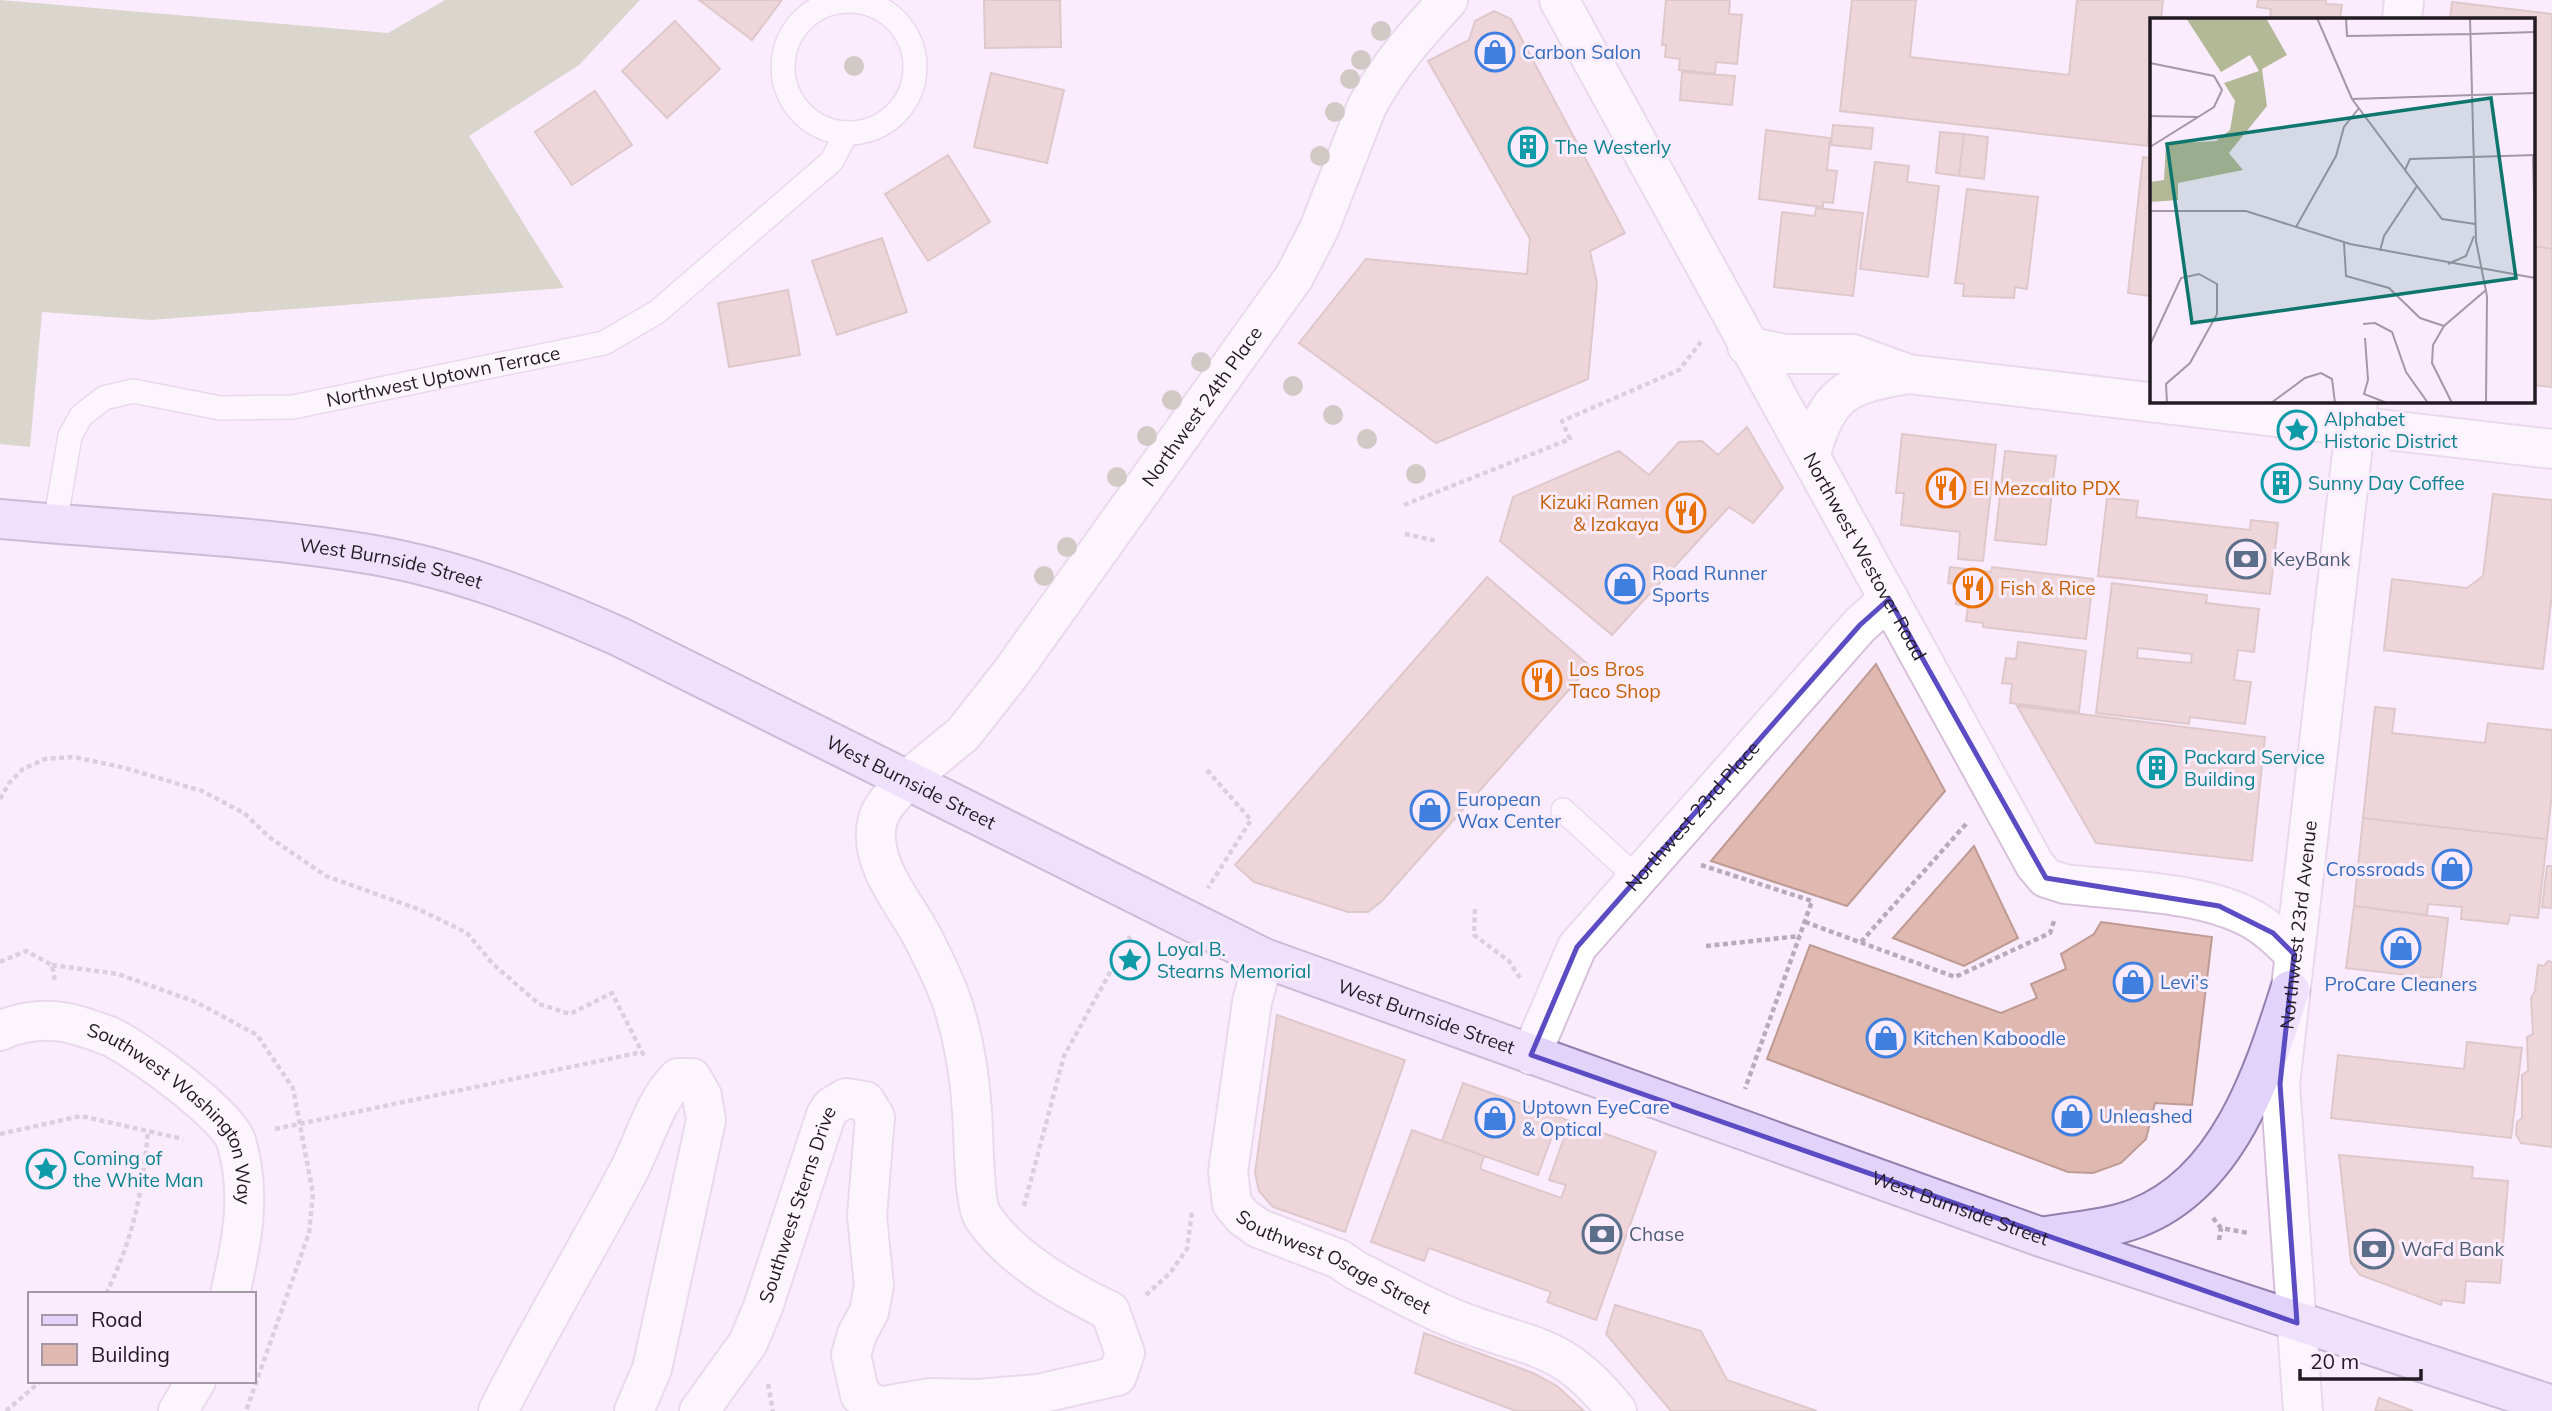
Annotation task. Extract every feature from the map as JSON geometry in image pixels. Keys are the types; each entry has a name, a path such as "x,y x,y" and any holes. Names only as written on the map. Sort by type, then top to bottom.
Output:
{"main road":[{"name":"West Burnside Street","path":"0,519 311,546 376,555 476,581 538,601 620,637 1264,958 2041,1237 2552,1405"},
{"path":"2041,1237 2136,1219 2162,1206 2187,1188 2223,1146 2264,1067 2292,972"}],"street":[{"name":"Northwest 24th Place","path":"907,780 971,724 1229,371 1307,255 1367,106 1379,84 1396,57 1448,0"},
{"name":"Northwest Westover Road","path":"1559,0 1747,346 2035,865 2046,878 2065,884 2219,906 2252,919 2273,933 2292,972"},
{"path":"2402,18 2404,0"},
{"path":"1747,346 1786,354 1853,354 1908,374 2150,396"},
{"path":"1810,456 1819,425 1832,402 1862,382 1908,374"},
{"path":"2222,402 2356,414 2552,449"},
{"name":"Northwest 23rd Avenue","path":"2303,1411 2281,1131 2280,1084 2356,414"},
{"name":"Northwest 23rd Place","path":"1531,1055 1577,947 1860,625 1889,599"},
{"name":"Southwest Sterns Drive","path":"699,1411 748,1343 763,1307 831,1107 837,1102 856,1097 873,1108 875,1116 867,1216 874,1286 869,1312 857,1334 852,1355 860,1395 878,1407 930,1398 978,1399 1038,1394 1117,1376 1125,1353 1110,1311 1077,1295 1000,1239 981,1214 972,1109 952,1003 920,934 886,876 876,844 877,822 882,809 907,780"},
{"name":"Southwest Osage Street","path":"1264,958 1252,1002 1228,1171 1232,1204 1258,1228 1339,1259 1355,1270 1461,1321 1534,1344 1560,1356 1590,1380 1617,1411"},
{"name":"Southwest Washington Way","path":"0,1031 17,1023 62,1022 110,1037 153,1064 197,1097 235,1138 245,1184 244,1223 230,1292"},
{"path":"498,1411 568,1278 642,1147 663,1093 678,1078 692,1078 702,1096 706,1120 652,1369 634,1411"},
{"path":"178,1411 195,1383"}],"lane":[{"path":"845,1 870,4 893,17 908,38 915,63 912,88 898,110 878,127 846,133 828,130 805,116 789,96 783,71 785,52 799,23 820,8 845,1"},
{"name":"Northwest Uptown Terrace","path":"55,524 70,436 81,416 104,398 118,392 140,391 220,408 293,407 565,354 604,343 657,312 832,161 846,133"},
{"path":"1563,810 1636,877"}],"path":[{"path":"1404,505 1570,439 1562,421 1679,370"},
{"path":"1405,534 1437,541"},
{"path":"0,799 9,783 23,769 45,759 74,757 125,768 202,792 244,813 269,837 326,876 418,909 467,933 494,964 540,1004 570,1014 611,993 663,1093"},
{"path":"1187,921 1251,820 1207,770"},
{"path":"1667,842 1690,861 1812,901 1731,1126"},
{"path":"1861,942 1948,845"},
{"path":"1000,1239 1015,1229 1022,1213 1064,1056 1099,988 1150,902"},
{"path":"1475,909 1474,934 1509,961 1521,981"},
{"path":"1805,922 1955,977 2050,933"},
{"path":"1706,946 1800,936"},
{"path":"0,962 26,951 52,965 62,1022"},
{"path":"0,1134 81,1115 180,1139 235,1138 642,1052"},
{"path":"107,1292 127,1251 143,1185 148,1131"},
{"path":"2208,1212 2221,1228 2248,1233"},
{"path":"2220,1240 2221,1228"},
{"path":"1151,1293 1187,1249"},
{"path":"6,1411 39,1383"}],"highlighted area":[{"path":"1889,599 2046,878 2219,906 2273,933 2294,954 2280,1084 2297,1323 1531,1055 1577,947 1860,625"}],"green space":[{"path":"0,0 388,33 445,0 640,0 579,65 469,136 564,288 151,320 42,312 30,447 0,444"}],"building":[{"path":"699,0 782,0 752,40"},
{"path":"984,0 1060,0 1061,47 985,48"},
{"path":"1666,0 1730,0 1729,14 1742,15 1737,64 1716,62 1715,74 1679,70 1680,59 1665,57 1666,45 1662,45"},
{"path":"1852,0 1916,0 1910,57 2069,75 2077,0 2163,0 2161,18 2150,18 2150,116 2147,146 1840,111"},
{"path":"2258,0 2326,0 2326,4 2342,5 2340,18 2270,18 2271,9 2257,7"},
{"path":"2452,2 2552,14 2552,249 2534,246 2534,18 2450,18"},
{"name":"The Westerly","path":"1494,11 1511,19 1625,233 1590,251 1597,283 1588,379 1436,443 1299,343 1366,259 1527,274 1530,239 1428,61 1469,40 1475,21"},
{"path":"675,21 720,69 667,118 622,71"},
{"path":"1682,72 1735,76 1732,105 1680,100"},
{"path":"991,73 1064,90 1047,163 974,147"},
{"path":"595,91 632,145 572,185 535,132"},
{"path":"1833,125 1873,128 1871,149 1831,145"},
{"path":"1766,130 1830,138 1827,170 1837,171 1833,203 1823,202 1823,207 1759,199"},
{"path":"1940,132 1964,134 1959,176 1936,173"},
{"path":"1964,134 1988,137 1984,179 1959,176"},
{"path":"948,155 990,222 928,261 885,194"},
{"path":"2143,157 2150,158 2150,296 2128,293"},
{"path":"1875,162 1909,166 1907,182 1939,186 1928,277 1860,269"},
{"path":"1967,189 2038,197 2027,289 2015,287 2014,298 1963,296 1964,284 1955,283"},
{"path":"1816,208 1863,213 1853,296 1774,287 1782,212 1815,216"},
{"path":"882,238 907,312 837,335 812,261"},
{"path":"2534,246 2552,249 2552,387 2534,385"},
{"path":"788,290 800,355 729,367 718,303"},
{"path":"1747,427 1783,488 1753,523 1729,507 1612,635 1500,541 1513,497 1619,451 1649,475 1679,442 1702,441 1718,455"},
{"path":"1902,434 1996,445 1983,561 1958,559 1960,532 1901,525 1904,493 1896,493"},
{"path":"2005,451 2056,456 2046,545 1995,540"},
{"name":"Sunny Day Coffee","path":"2276,470 2288,472 2286,495 2274,494"},
{"path":"2493,494 2552,500 2552,594 2543,669 2384,650 2392,579 2467,588 2483,576"},
{"path":"2107,498 2138,501 2136,517 2250,530 2251,520 2278,523 2270,594 2098,576"},
{"path":"1950,567 1991,572 1992,567 2093,579 2086,639 1983,627 1983,623 1966,621 1968,606 1956,604 1958,585 1948,583"},
{"path":"1487,577 1590,666 1382,901 1368,912 1348,912 1254,882 1235,865"},
{"path":"2112,583 2207,595 2206,603 2259,609 2254,652 2238,650 2234,680 2251,682 2245,724 2190,717 2189,724 2096,713","holes":["2138,648 2192,654 2191,663 2137,658"]},
{"path":"2018,642 2086,651 2079,712 2010,703 2012,684 2002,683 2006,658 2016,659"},
{"path":"1876,664 1945,791 1847,906 1711,861"},
{"name":"Packard Service Building","path":"2017,706 2265,737 2252,861 2096,843"},
{"path":"2375,707 2395,709 2392,733 2485,743 2488,723 2552,730 2552,793 2547,839 2363,818"},
{"path":"2363,818 2547,839 2538,918 2510,915 2508,924 2461,919 2462,907 2428,904 2427,915 2354,906"},
{"path":"1974,846 2018,938 1964,966 1893,938"},
{"path":"2547,866 2552,866 2552,908 2542,907"},
{"path":"2354,906 2448,918 2441,979 2346,968"},
{"path":"2101,922 2212,937 2192,1105 2155,1103 2146,1139 2121,1163 2093,1173 2068,1172 1767,1059 1810,945 2001,1013 2037,998 2031,984 2066,969 2061,954 2094,934"},
{"path":"2548,961 2552,962 2552,1147 2521,1143 2516,1134 2517,1122 2522,1118 2522,1075 2528,1071 2527,1037 2533,1034 2531,998 2535,991 2538,965 2544,966"},
{"path":"1277,1015 1405,1060 1345,1232 1273,1207 1259,1191 1255,1173"},
{"path":"2467,1042 2522,1048 2511,1138 2331,1118 2338,1055 2464,1069"},
{"path":"1463,1083 1570,1121 1565,1135 1554,1131 1538,1175 1442,1141"},
{"path":"1570,1121 1656,1152 1596,1320 1547,1302 1551,1292 1429,1248 1424,1261 1371,1242 1412,1130 1484,1156 1480,1169 1561,1198 1566,1185 1549,1180"},
{"path":"2339,1155 2473,1167 2472,1178 2508,1181 2500,1283 2466,1281 2464,1303 2442,1300 2441,1305 2360,1275 2351,1263"},
{"path":"1615,1305 1701,1331 1727,1380 1817,1411 1671,1411 1606,1334"},
{"path":"1424,1333 1533,1373 1557,1386 1584,1411 1516,1411 1415,1373"},
{"path":"2379,1398 2413,1411 2375,1411"}],"place":[{"name":"Carbon Salon","path":"1495,52"},
{"name":"The Westerly","path":"1528,147"},
{"name":"Alphabet Historic District","path":"2297,430"},
{"name":"Sunny Day Coffee","path":"2281,483"},
{"name":"El Mezcalito PDX","path":"1946,488"},
{"name":"Kizuki Ramen & Izakaya","path":"1686,513"},
{"name":"KeyBank","path":"2246,559"},
{"name":"Road Runner Sports","path":"1625,584"},
{"name":"Fish & Rice","path":"1973,588"},
{"name":"Los Bros Taco Shop","path":"1542,680"},
{"name":"Packard Service Building","path":"2157,768"},
{"name":"European Wax Center","path":"1430,810"},
{"name":"Crossroads","path":"2452,869"},
{"name":"ProCare Cleaners","path":"2401,948"},
{"name":"Loyal B. Stearns Memorial","path":"1130,960"},
{"name":"Levi's","path":"2133,982"},
{"name":"Kitchen Kaboodle","path":"1886,1038"},
{"name":"Unleashed","path":"2072,1116"},
{"name":"Uptown EyeCare & Optical","path":"1495,1118"},
{"name":"Coming of the White Man","path":"46,1169"},
{"name":"Chase","path":"1602,1234"},
{"name":"WaFd Bank","path":"2374,1249"}]}
